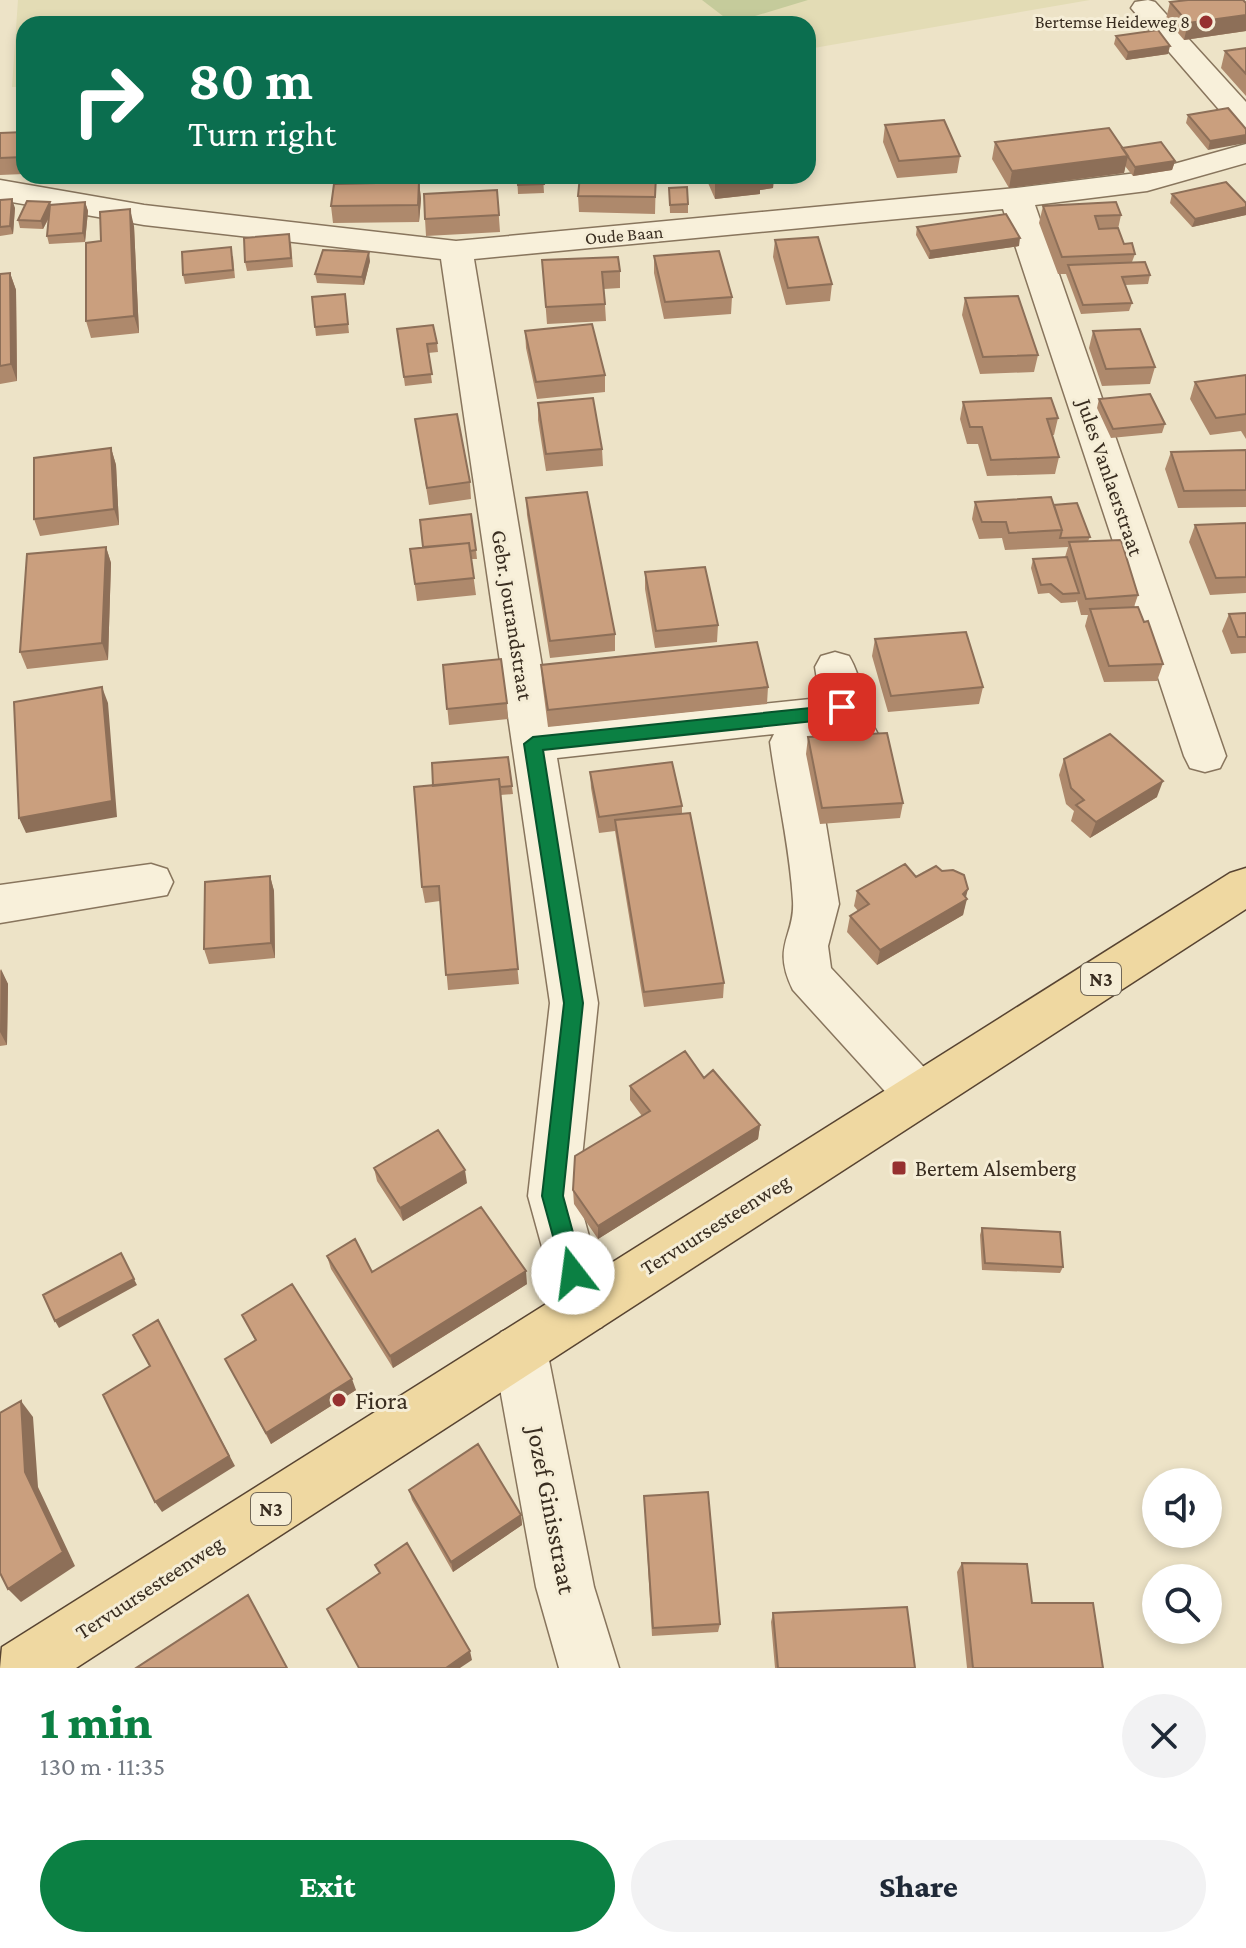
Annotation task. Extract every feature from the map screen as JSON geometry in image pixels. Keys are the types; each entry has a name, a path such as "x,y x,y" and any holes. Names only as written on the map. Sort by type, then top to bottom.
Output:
{"main road":[{"name":"Tervuursesteenweg","path":"23,1668 1246,886"}],"street":[{"path":"1145,8 1246,121"},
{"name":"Oude Baan","path":"0,190 144,215 456,251 1016,198 1147,181 1246,153"},
{"name":"Jules Vanlaerstraat","path":"1016,198 1205,756"},
{"name":"Gebr. Jourandstraat","path":"456,251 574,1003 553,1196 583,1309"},
{"path":"533,744 833,712 842,707 835,667"},
{"path":"859,738 791,742 816,904 805,946 809,976 918,1094"},
{"path":"0,904 151,882"},
{"name":"Jozef Ginisstraat","path":"520,1350 565,1587 589,1668"}],"shaded area":[{"path":"18,0 1090,0 816,48 816,16 17,16"},
{"path":"16,29 16,87 12,87"}],"green space":[{"path":"702,0 808,0 755,16 723,16"}],"building":[{"path":"1243,0 1246,15 1188,23 1170,2"},
{"path":"1158,30 1170,46 1128,52 1116,36"},
{"path":"1246,48 1246,74 1225,51"},
{"path":"1228,108 1246,129 1246,135 1210,141 1188,115"},
{"path":"944,120 960,156 899,161 885,125"},
{"path":"1109,128 1128,156 1012,171 995,142"},
{"path":"16,132 16,157 0,158 0,133"},
{"path":"1161,142 1175,161 1135,167 1122,148"},
{"path":"1226,182 1246,203 1246,207 1195,219 1172,194"},
{"path":"334,184 419,184 418,205 331,206"},
{"path":"579,184 656,184 655,197 578,196"},
{"path":"687,187 688,204 670,205 669,188"},
{"path":"497,190 499,215 425,219 424,194"},
{"path":"12,199 10,226 0,227 0,200"},
{"path":"27,201 50,202 41,221 18,220"},
{"path":"85,202 83,233 47,236 50,205"},
{"path":"1116,202 1121,215 1095,216 1099,229 1118,228 1124,244 1132,243 1135,254 1062,257 1043,206"},
{"path":"130,209 134,316 86,321 86,243 101,241 100,212"},
{"path":"1006,214 1020,238 930,251 917,227"},
{"path":"289,234 291,258 245,262 244,238"},
{"path":"818,237 832,284 788,288 775,240"},
{"path":"231,247 233,270 183,275 182,252"},
{"path":"323,250 369,252 362,277 315,274"},
{"path":"719,251 732,297 665,302 654,256"},
{"path":"618,257 620,271 602,272 605,304 546,307 542,260"},
{"path":"1145,262 1150,275 1122,277 1132,303 1083,305 1068,265"},
{"path":"10,273 11,364 0,366 0,274"},
{"path":"345,294 348,324 315,327 312,297"},
{"path":"1018,296 1038,355 983,357 965,298"},
{"path":"592,324 605,375 536,382 525,331"},
{"path":"433,325 437,343 427,344 432,374 404,377 397,329"},
{"path":"1140,329 1155,367 1106,369 1093,331"},
{"path":"1246,375 1246,414 1216,418 1195,382"},
{"path":"1150,394 1165,424 1113,429 1099,399"},
{"path":"593,398 602,449 546,454 538,403"},
{"path":"1051,398 1058,418 1047,419 1059,457 991,460 982,427 970,427 963,402"},
{"path":"457,414 470,482 427,488 415,419"},
{"path":"111,448 114,509 34,519 34,458"},
{"path":"1246,450 1246,490 1184,491 1171,452"},
{"path":"587,492 615,634 550,641 526,498"},
{"path":"1051,497 1062,530 1009,533 1006,522 982,522 975,502"},
{"path":"1077,503 1090,537 1060,538 1062,530 1054,505"},
{"path":"471,514 476,550 470,551 469,543 423,547 420,520"},
{"path":"1246,523 1246,577 1216,578 1195,525"},
{"path":"1121,540 1138,595 1086,599 1069,542"},
{"path":"469,543 474,578 415,584 410,549"},
{"path":"106,547 102,643 20,652 27,554"},
{"path":"1067,557 1079,593 1063,594 1051,584 1041,585 1033,559"},
{"path":"705,567 718,625 656,631 645,572"},
{"path":"1138,607 1144,622 1148,621 1163,664 1109,666 1090,609"},
{"path":"1246,613 1246,637 1238,637 1229,614"},
{"path":"966,632 983,687 891,696 875,639"},
{"path":"757,642 768,687 548,710 541,665"},
{"path":"501,659 507,703 447,709 443,665"},
{"path":"102,687 112,801 19,818 14,702"},
{"path":"887,733 903,803 822,808 808,737"},
{"path":"1110,734 1163,781 1096,822 1076,805 1084,800 1071,788 1064,759"},
{"path":"508,757 512,786 500,787 499,779 433,786 432,763"},
{"path":"672,762 682,806 599,817 590,772"},
{"path":"499,779 518,969 446,975 439,886 422,887 414,787"},
{"path":"690,813 724,983 644,992 615,820"},
{"path":"905,864 916,877 936,866 942,871 953,870 964,875 968,889 963,894 967,899 880,950 850,916 869,904 857,891"},
{"path":"270,876 271,943 204,949 205,882"},
{"path":"685,1051 704,1078 713,1070 760,1125 598,1226 573,1190 575,1156 650,1111 630,1086"},
{"path":"438,1130 465,1170 400,1208 374,1168"},
{"path":"481,1207 526,1271 390,1356 327,1256 355,1239 372,1272"},
{"path":"982,1228 1060,1232 1063,1267 985,1263"},
{"path":"121,1253 134,1279 55,1321 43,1295"},
{"path":"292,1284 352,1379 266,1433 225,1359 256,1340 242,1315"},
{"path":"158,1320 229,1456 155,1502 103,1395 150,1366 133,1335"},
{"path":"21,1401 25,1472 63,1552 8,1589 0,1573 0,1413"},
{"path":"478,1444 521,1515 451,1562 409,1490"},
{"path":"708,1492 720,1624 653,1628 644,1496"},
{"path":"407,1543 470,1651 446,1668 359,1668 327,1609 380,1573 375,1565"},
{"path":"962,1563 1027,1564 1032,1603 1093,1603 1103,1668 973,1668"},
{"path":"248,1595 287,1668 136,1668"},
{"path":"907,1607 915,1668 778,1668 773,1613"}],"place":[{"name":"Bertemse Heideweg 8","path":"1206,22"},
{"name":"Bertem Alsemberg","path":"899,1168"},
{"name":"Fiora","path":"339,1400"}],"route":[{"path":"573,1273 553,1196 574,1003 533,744 833,712 842,707"}]}
